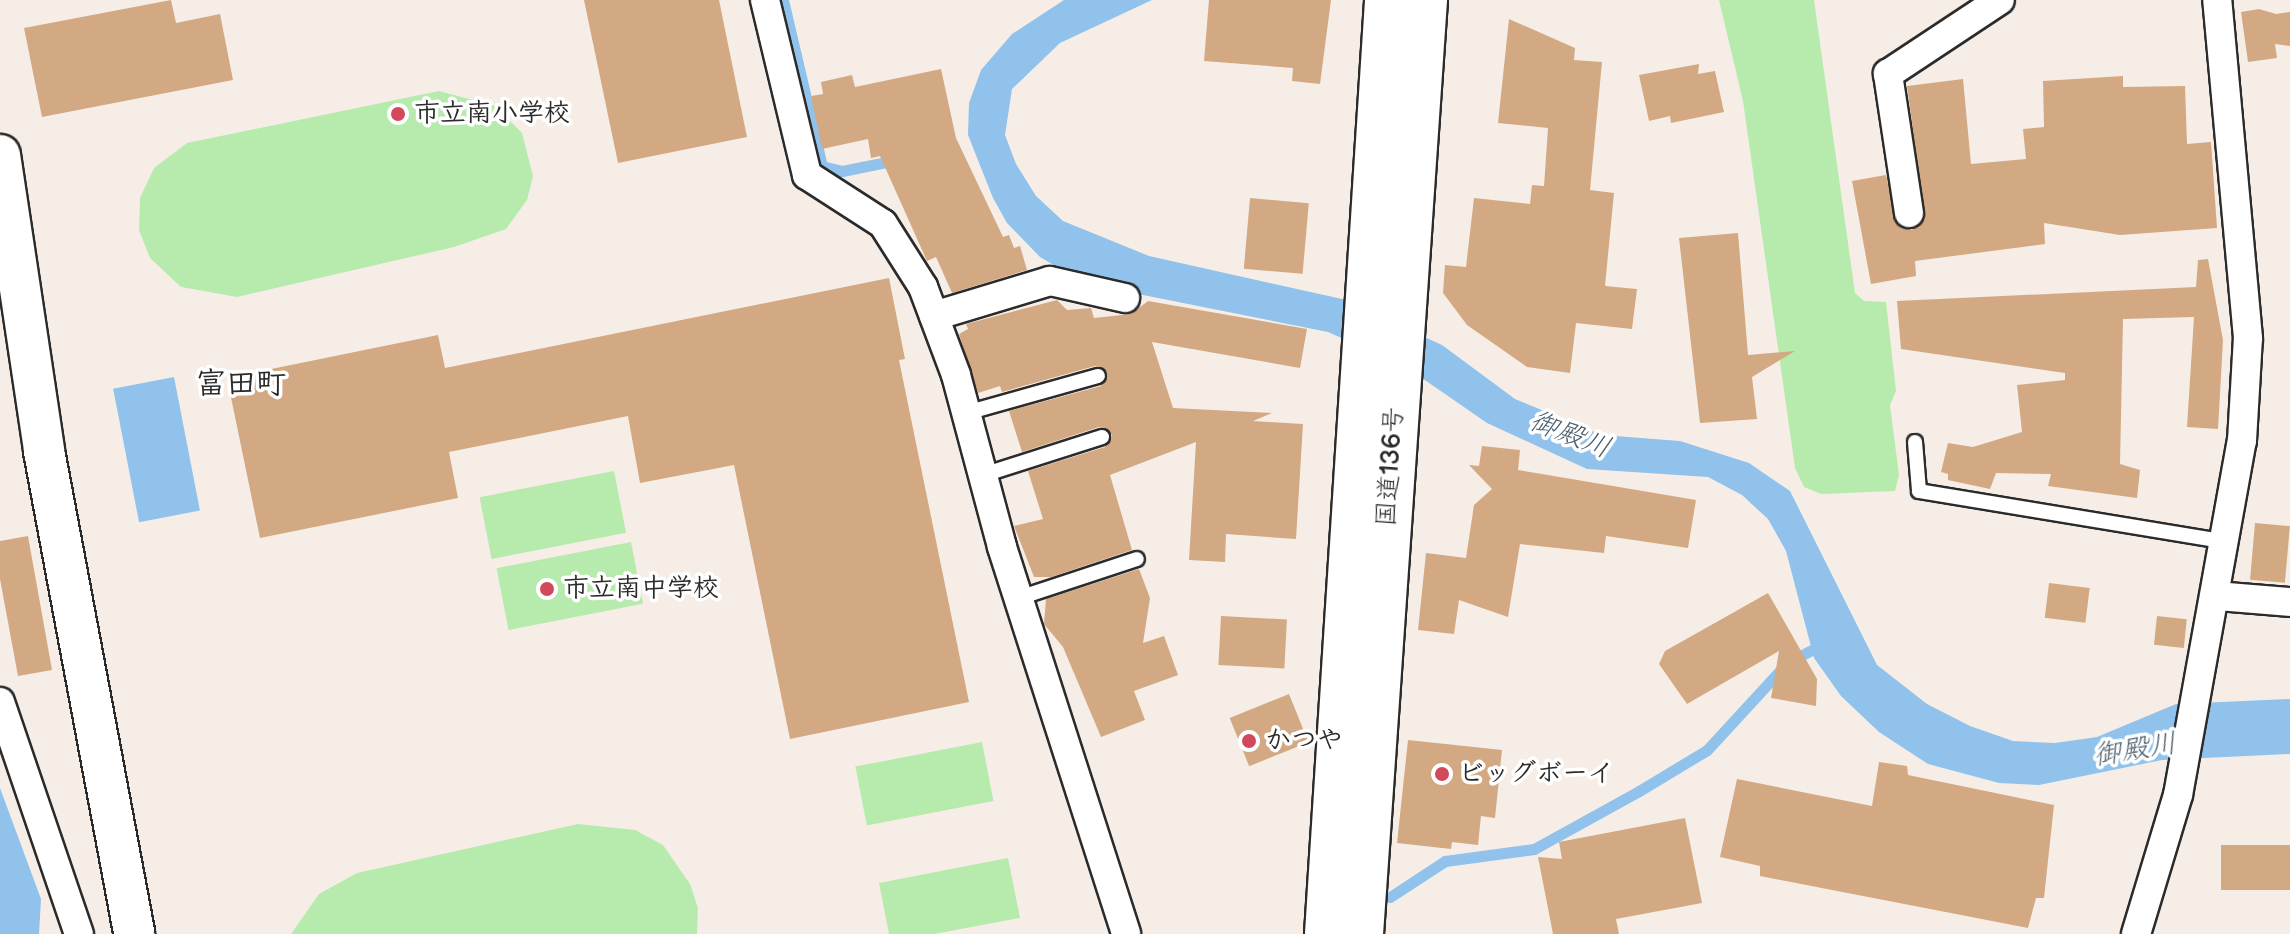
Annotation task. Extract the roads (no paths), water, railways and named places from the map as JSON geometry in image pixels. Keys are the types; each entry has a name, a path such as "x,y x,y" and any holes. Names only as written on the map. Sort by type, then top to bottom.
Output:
{"highway":[{"name":"国道136号","path":"1384,313 1387,0"},
{"name":"国道136号","path":"1327,934 1384,313 1425,0"},
{"name":"国道136号","path":"1361,934 1380,361"}],"street":[{"path":"765,0 807,175 883,224 905,253 934,316 966,413 1019,598 1126,934"},
{"path":"1909,213 1888,74 2000,0"},
{"path":"2136,934 2178,795 2217,596 2242,441 2248,338 2217,0"},
{"path":"0,155 44,451 134,934"},
{"path":"934,316 1050,281 1125,298"},
{"path":"2217,596 2290,602"},
{"path":"0,702 79,934"}],"lane":[{"path":"966,413 1098,376"},
{"path":"983,475 1102,437"},
{"path":"1915,442 1919,491 2226,542"},
{"path":"1019,598 1137,559"}],"water":[{"name":"御殿川","path":"1064,0 1152,0 1060,43 1012,89 1005,135 1016,164 1036,196 1063,221 1149,256 1342,299 1442,345 1515,399 1602,435 1680,441 1749,463 1790,491 1877,665 1927,704 1970,726 2013,741 2055,743 2097,737 2176,704 2290,699 2290,754 2162,760 2039,785 1999,783 1928,764 1879,732 1841,696 1814,658 1786,551 1768,519 1742,495 1708,477 1587,469 1487,423 1406,367 1328,332 1123,291 1067,273 1040,257 1007,223 993,198 968,135 969,103 981,70 1012,34"},
{"path":"174,377 200,511 139,522 113,389"},
{"path":"0,788 41,899 39,934 0,934"}],"waterway":[{"path":"783,0 822,166 842,171 896,160"},
{"path":"1390,897 1445,861 1534,849 1639,791 1707,750 1787,663 1825,643"}],"place":[{"name":"市立南小学校","path":"398,114"},
{"name":"市立南中学校","path":"547,589"},
{"name":"かつや","path":"1249,741"},
{"name":"ビッグボーイ","path":"1442,774"}],"district":[{"name":"富田町","path":"241,384"}]}
